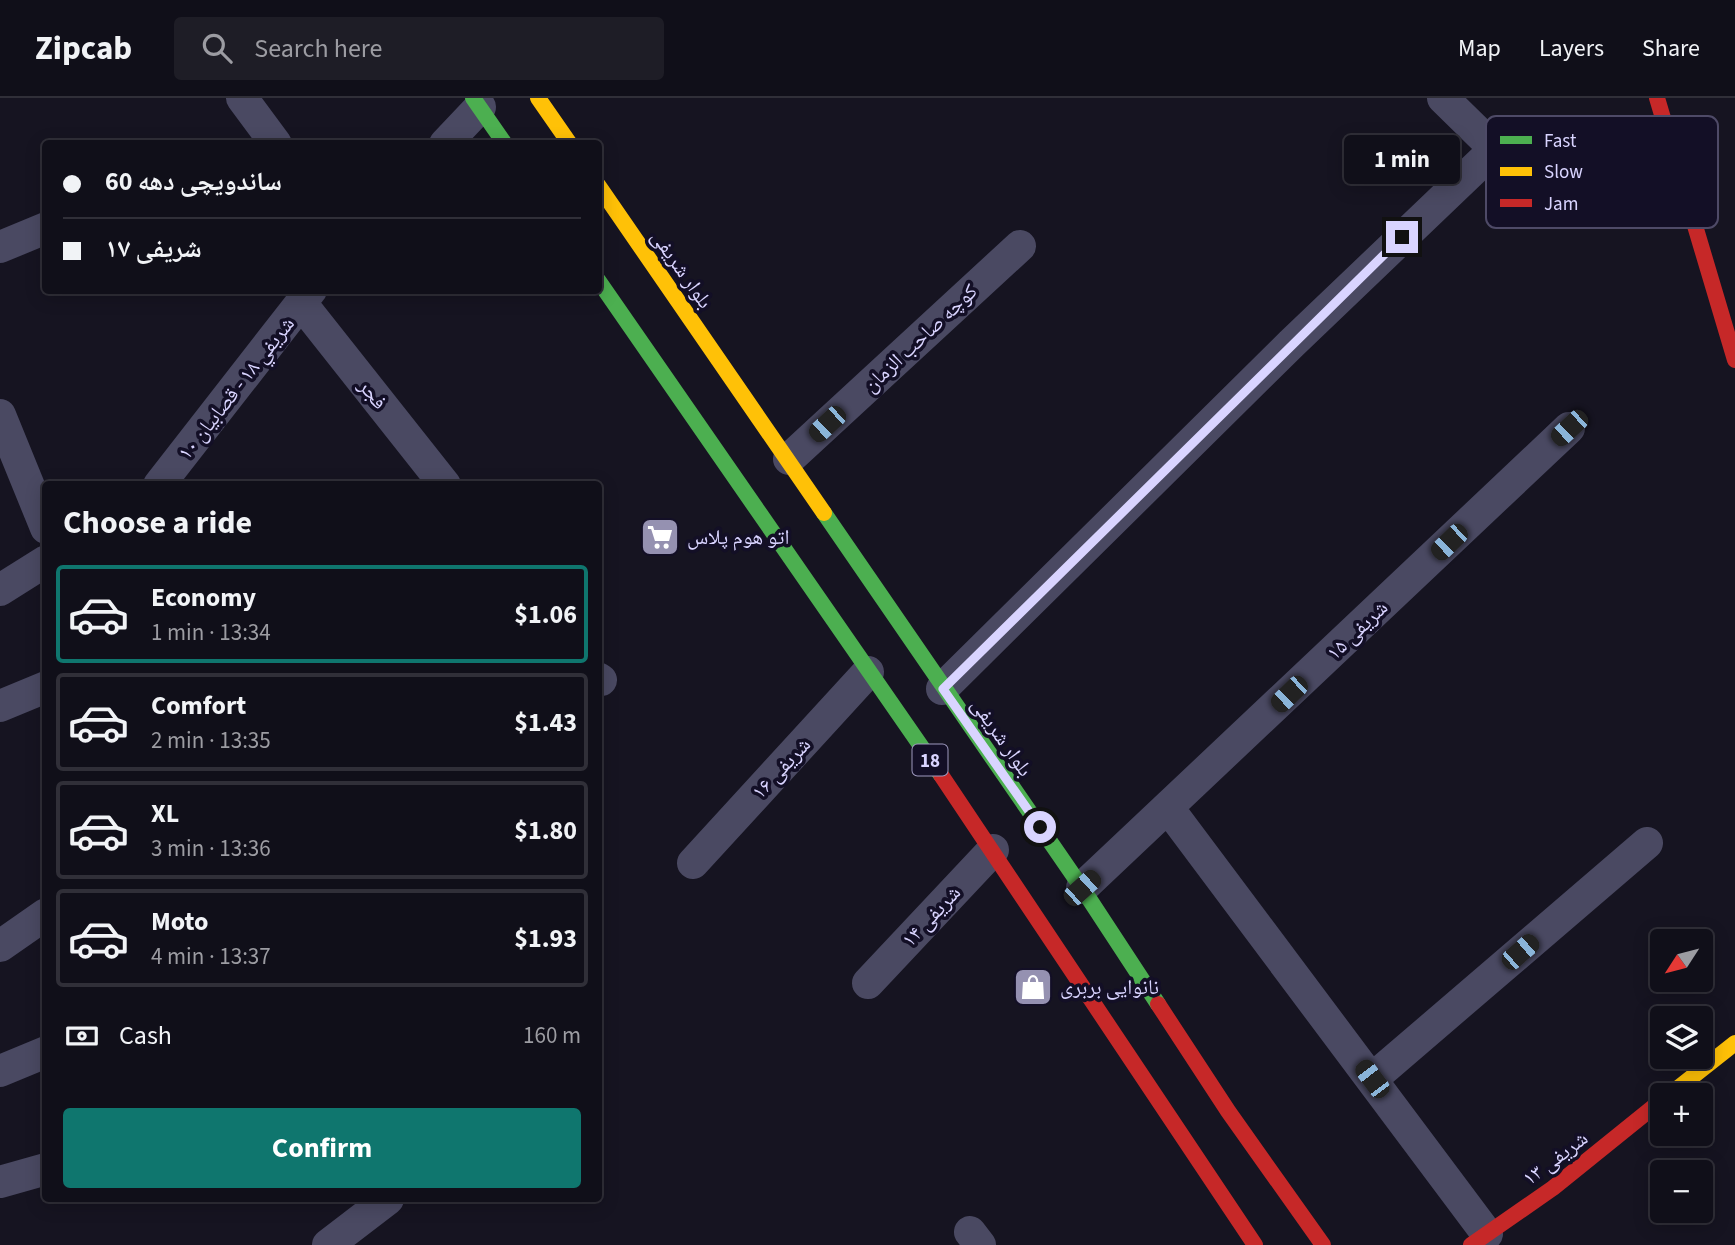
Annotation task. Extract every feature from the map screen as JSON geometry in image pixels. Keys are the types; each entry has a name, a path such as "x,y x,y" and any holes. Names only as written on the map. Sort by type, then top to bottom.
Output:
{"main road":[{"path":"538,98 567,140"},
{"path":"1657,98 1662,116"},
{"path":"480,101 503,140"},
{"name":"بلوار شریفی","path":"602,191 789,459 943,689 1082,888 1228,1111 1323,1245"},
{"path":"1696,228 1735,360"},
{"name":"18","path":"602,286 993,850 1255,1245"},
{"path":"1684,1083 1735,1043"},
{"name":"شریفی ۱۳","path":"1479,1239 1553,1188 1650,1110"}],"street":[{"path":"242,98 273,140"},
{"path":"1443,98 1486,140"},
{"path":"448,140 480,101"},
{"path":"943,689 1291,344 1486,158"},
{"path":"0,247 42,230"},
{"name":"کوچه صاحب الزمان","path":"789,459 1020,246"},
{"name":"شريفي ۱۸ - قصابیان ۱۰","path":"162,481 306,297"},
{"name":"فجر","path":"306,297 442,481"},
{"path":"0,415 42,517"},
{"name":"شریفی ۱۵","path":"1082,888 1170,808 1569,428"},
{"path":"0,590 42,564"},
{"name":"شریفی ۱۶","path":"693,863 868,672"},
{"path":"0,706 42,689"},
{"path":"1170,808 1372,1079 1479,1239"},
{"path":"1372,1079 1647,843"},
{"name":"شریفی ۱۴","path":"868,983 993,850"},
{"path":"0,946 42,917"},
{"path":"0,1071 42,1054"},
{"path":"0,1182 42,1170"},
{"path":"328,1245 384,1202"}],"traffic: fast":[{"path":"473,98 502,140"},
{"path":"602,286 941,775"},
{"path":"824,513 1082,888 1158,1004"}],"traffic: slow":[{"path":"538,98 567,140"},
{"path":"602,191 824,513"},
{"path":"1684,1083 1735,1043"}],"traffic: jam":[{"path":"1657,98 1662,116"},
{"path":"1696,228 1735,360"},
{"path":"941,775 1255,1245"},
{"path":"1158,1004 1228,1111 1323,1245"},
{"path":"1471,1245 1553,1188 1650,1110"}],"place":[{"name":"اتو هوم پلاس","path":"660,537"},
{"name":"نانوایی بربری","path":"1033,987"}],"route":[{"path":"1040,827 943,689 1402,237"}]}
